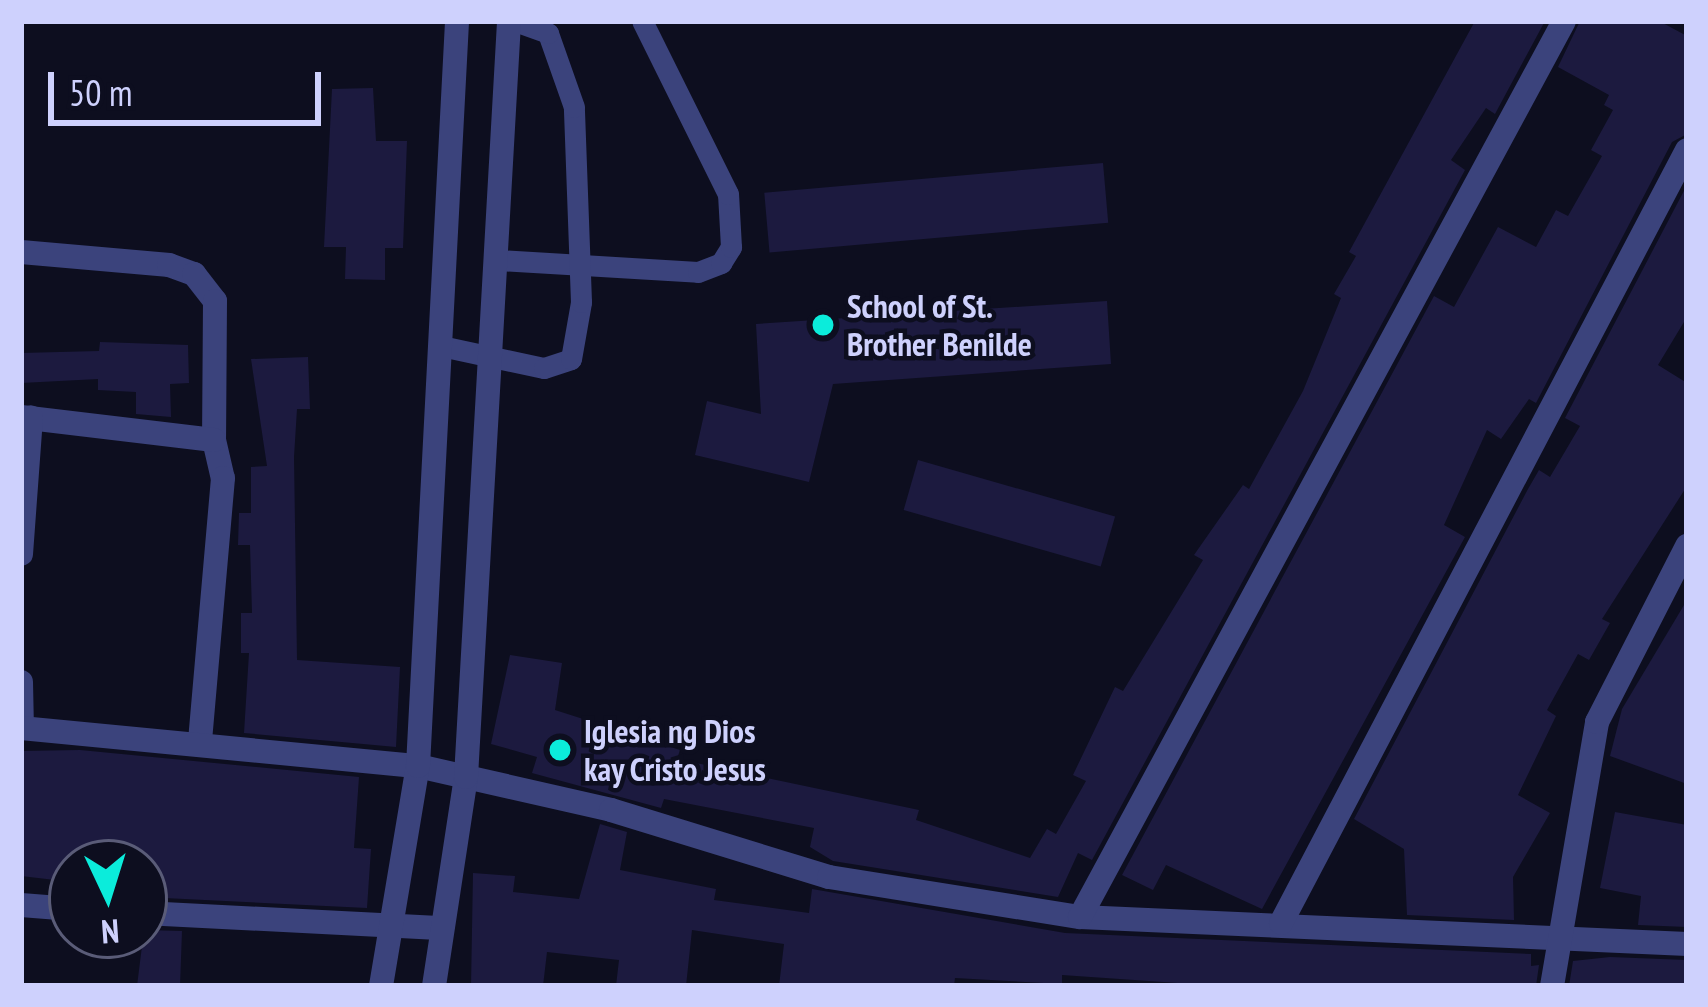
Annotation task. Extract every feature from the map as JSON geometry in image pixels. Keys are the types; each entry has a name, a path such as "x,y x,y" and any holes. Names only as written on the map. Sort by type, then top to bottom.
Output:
{"street":[{"path":"381,986 386,929 418,766 458,21"},
{"path":"434,986 439,928 466,777 512,21"},
{"path":"1080,917 1564,21"},
{"path":"1281,923 1687,150"},
{"path":"21,252 169,266 209,288 220,344 214,440 223,478 200,742"},
{"path":"21,554 26,417 214,440"},
{"path":"1552,986 1554,938 1597,722 1687,546"},
{"path":"21,682 21,728 418,766 611,810 829,877 1080,917 1687,944"},
{"path":"168,915 386,929 439,928"}],"lane":[{"path":"441,346 559,369 571,359 580,265 574,107 548,33 512,21"},
{"path":"498,260 698,272 721,263 731,247 728,194 642,21"}],"building":[{"path":"1475,21 1545,21 1495,114 1486,108 1451,160 1465,170 1092,860 1078,853 1058,897 833,861 810,847 814,828 664,799 661,808 532,773 537,757 491,744 510,655 562,663 555,710 680,750 677,759 919,810 916,820 1030,858 1047,829 1056,834 1086,781 1073,775 1115,687 1123,691 1203,560 1194,555 1243,485 1249,489 1303,391 1341,298 1334,294 1356,256 1349,252"},
{"path":"1580,21 1659,21 1687,36 1687,134 1672,142 1536,403 1529,399 1501,439 1487,430 1444,525 1465,537 1262,909 1166,865 1153,890 1122,875 1434,296 1454,307 1498,227 1536,247 1556,210 1568,216 1602,156 1591,150 1613,110 1604,105 1609,95 1558,67"},
{"path":"373,88 376,141 407,141 403,248 385,248 385,280 345,279 346,247 324,247 332,89"},
{"path":"1103,163 1108,223 770,252 764,193"},
{"path":"1687,185 1687,317 1658,365 1687,383 1687,486 1602,619 1610,623 1589,660 1578,654 1547,710 1556,716 1518,795 1550,813 1513,877 1514,920 1407,915 1404,849 1354,819 1528,489 1539,470 1550,477 1580,426 1565,418"},
{"path":"1107,301 1111,364 833,384 809,482 695,455 707,401 761,414 756,324"},
{"path":"100,342 188,345 189,383 170,384 171,417 136,414 136,392 98,390 98,379 21,383 21,353 99,351"},
{"path":"308,357 310,409 297,409 294,457 297,660 400,667 396,747 244,733 249,653 241,653 241,613 252,613 250,545 238,545 239,513 251,513 251,467 267,466 251,359"},
{"path":"918,460 1115,517 1101,566 904,510"},
{"path":"1687,600 1687,784 1610,756 1622,709"},
{"path":"80,750 359,777 354,848 371,849 367,908 168,898 168,839 48,839 48,879 21,876 21,751"},
{"path":"1615,812 1687,825 1687,927 1638,925 1641,896 1600,888"},
{"path":"600,824 627,832 620,870 716,889 714,900 809,913 812,889 1065,933 1531,954 1531,966 1539,965 1536,986 1221,986 1062,975 1062,984 955,978 954,986 779,986 784,944 692,930 686,986 616,986 619,960 547,952 543,986 471,986 473,873 515,876 513,892 579,899"},
{"path":"168,931 182,931 180,986 137,986 140,959 168,959"},
{"path":"1610,957 1687,960 1687,986 1569,986 1573,961"}],"place":[{"name":"School of St. Brother Benilde","path":"823,325"},
{"name":"Iglesia ng Dios kay Cristo Jesus","path":"560,750"}]}
